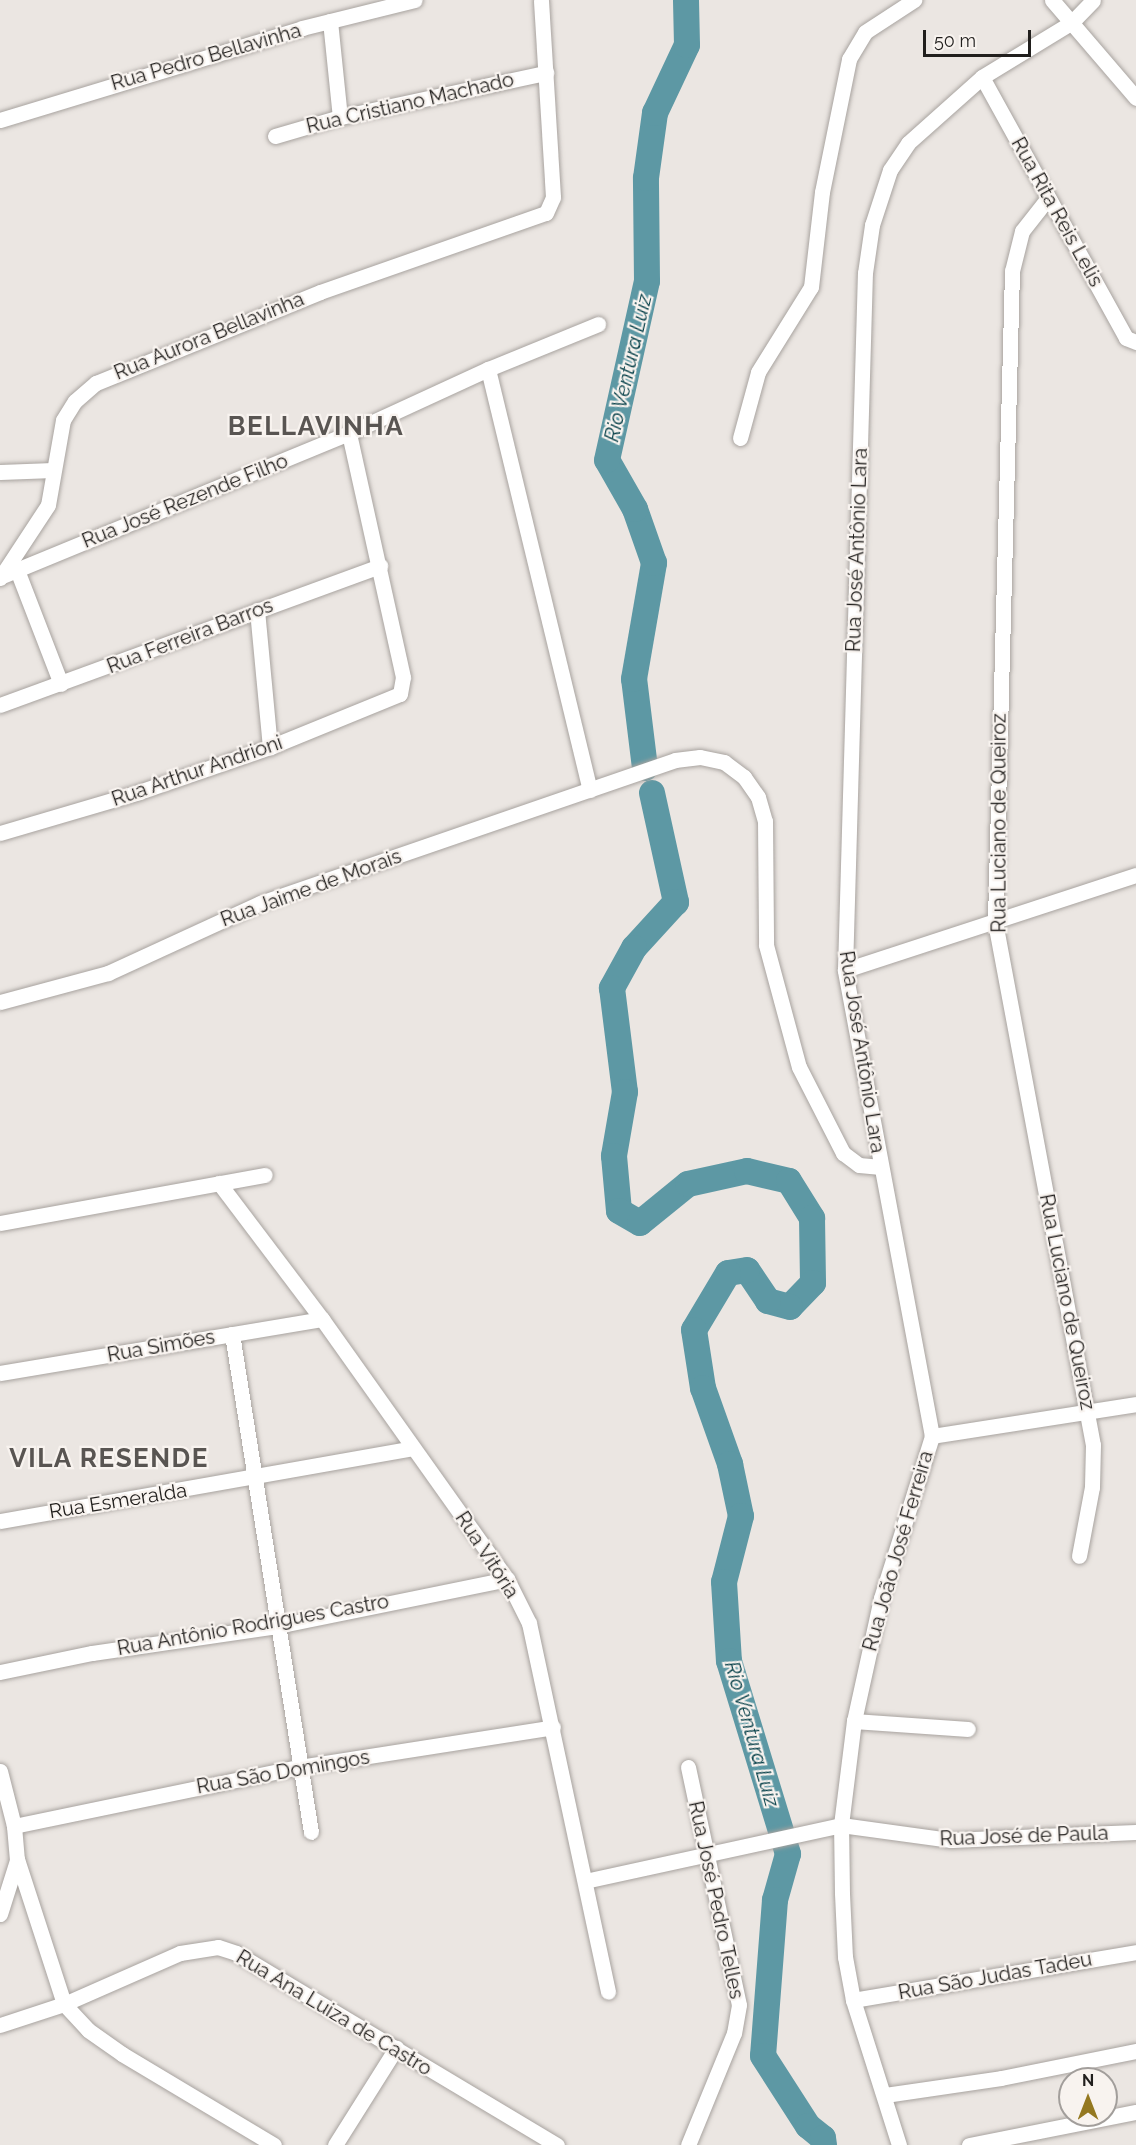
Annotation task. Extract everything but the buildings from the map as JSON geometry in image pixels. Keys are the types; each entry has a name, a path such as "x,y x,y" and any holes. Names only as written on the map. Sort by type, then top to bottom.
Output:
{"street":[{"name":"Rua Pedro Bellavinha","path":"0,120 330,21 415,0"},
{"path":"541,0 546,73"},
{"path":"740,438 758,372 811,287 822,192 849,59 865,32 914,0"},
{"path":"1052,0 1136,98"},
{"name":"Rua José Antônio Lara","path":"881,1167 844,970 867,249 897,156 982,77 1072,22 1093,0"},
{"path":"330,21 340,117"},
{"name":"Rua Cristiano Machado","path":"275,136 340,117 546,73"},
{"name":"Rua Aurora Bellavinha","path":"1,577 42,517 58,436 69,410 96,383 111,374 320,292 535,219 546,213 552,202 546,73"},
{"name":"Rua Rita Reis Lelis","path":"982,77 1048,198 1131,340 1136,355"},
{"name":"Rua Luciano de Queiroz","path":"1048,198 1022,231 1011,271 995,922 1089,1413 1094,1467 1078,1556"},
{"name":"Rua José Rezende Filho","path":"1,577 349,433 488,369 598,324"},
{"path":"488,369 590,790"},
{"path":"349,433 380,566"},
{"path":"0,472 53,470"},
{"name":"Rua Ferreira Barros","path":"0,705 380,566"},
{"name":"Rua Arthur Andrioni","path":"0,833 139,792 270,747 391,700 403,689 404,677 380,566"},
{"path":"17,570 62,684"},
{"path":"257,610 270,747"},
{"name":"Rua Jaime de Morais","path":"0,1002 108,973 260,903 675,760 700,758 724,762 744,777 758,797 765,821 766,945 800,1067 843,1153 859,1165 881,1167"},
{"path":"844,970 1136,875"},
{"name":"Rua João José Ferreira","path":"881,1167 932,1436 878,1608 854,1721 841,1825 843,1931 853,2000 899,2145"},
{"path":"0,1223 265,1175"},
{"name":"Rua Vitória","path":"219,1184 322,1319 507,1579 537,1647 608,1992"},
{"name":"Rua Simões","path":"0,1373 322,1319"},
{"path":"232,1334 257,1478 277,1626 311,1832"},
{"path":"932,1436 1136,1404"},
{"name":"Rua Esmeralda","path":"0,1521 257,1478 413,1448"},
{"name":"Rua Antônio Rodrigues Castro","path":"0,1672 92,1653 277,1626 507,1579"},
{"path":"854,1721 968,1729"},
{"name":"Rua São Domingos","path":"14,1826 299,1767 552,1728"},
{"name":"Rua José Pedro Telles","path":"688,1767 738,1991 734,2032 688,2145"},
{"path":"0,1771 14,1826 17,1859 64,2004 88,2030 122,2054 274,2145"},
{"path":"585,1881 841,1825"},
{"name":"Rua José de Paula","path":"841,1825 951,1840 1136,1832"},
{"path":"0,1914 17,1859"},
{"name":"Rua Ana Luiza de Castro","path":"0,2025 64,2004 180,1953 218,1947 396,2048 557,2145"},
{"name":"Rua São Judas Tadeu","path":"853,2000 1136,1952"},
{"path":"335,2145 396,2048"},
{"path":"885,2095 1001,2078 1136,2051"},
{"path":"969,2145 1136,2112"}],"waterway":[{"name":"Rio Ventura Luiz","path":"645,768 634,679 654,563 635,509 607,460 647,281 646,178 655,113 687,45 686,0"},
{"name":"Rio Ventura Luiz","path":"652,793 676,902 634,948 612,988 625,1092 614,1156 619,1211 640,1223 688,1184 747,1171 789,1181 812,1218 813,1283 790,1307 768,1301 747,1270 728,1273 694,1330 703,1388 730,1464 741,1516 724,1582 729,1661 788,1854 775,1900 763,2056 808,2126 823,2138 824,2145"}],"district":[{"name":"BELLAVINHA","path":"316,427"},
{"name":"VILA RESENDE","path":"109,1459"}]}
